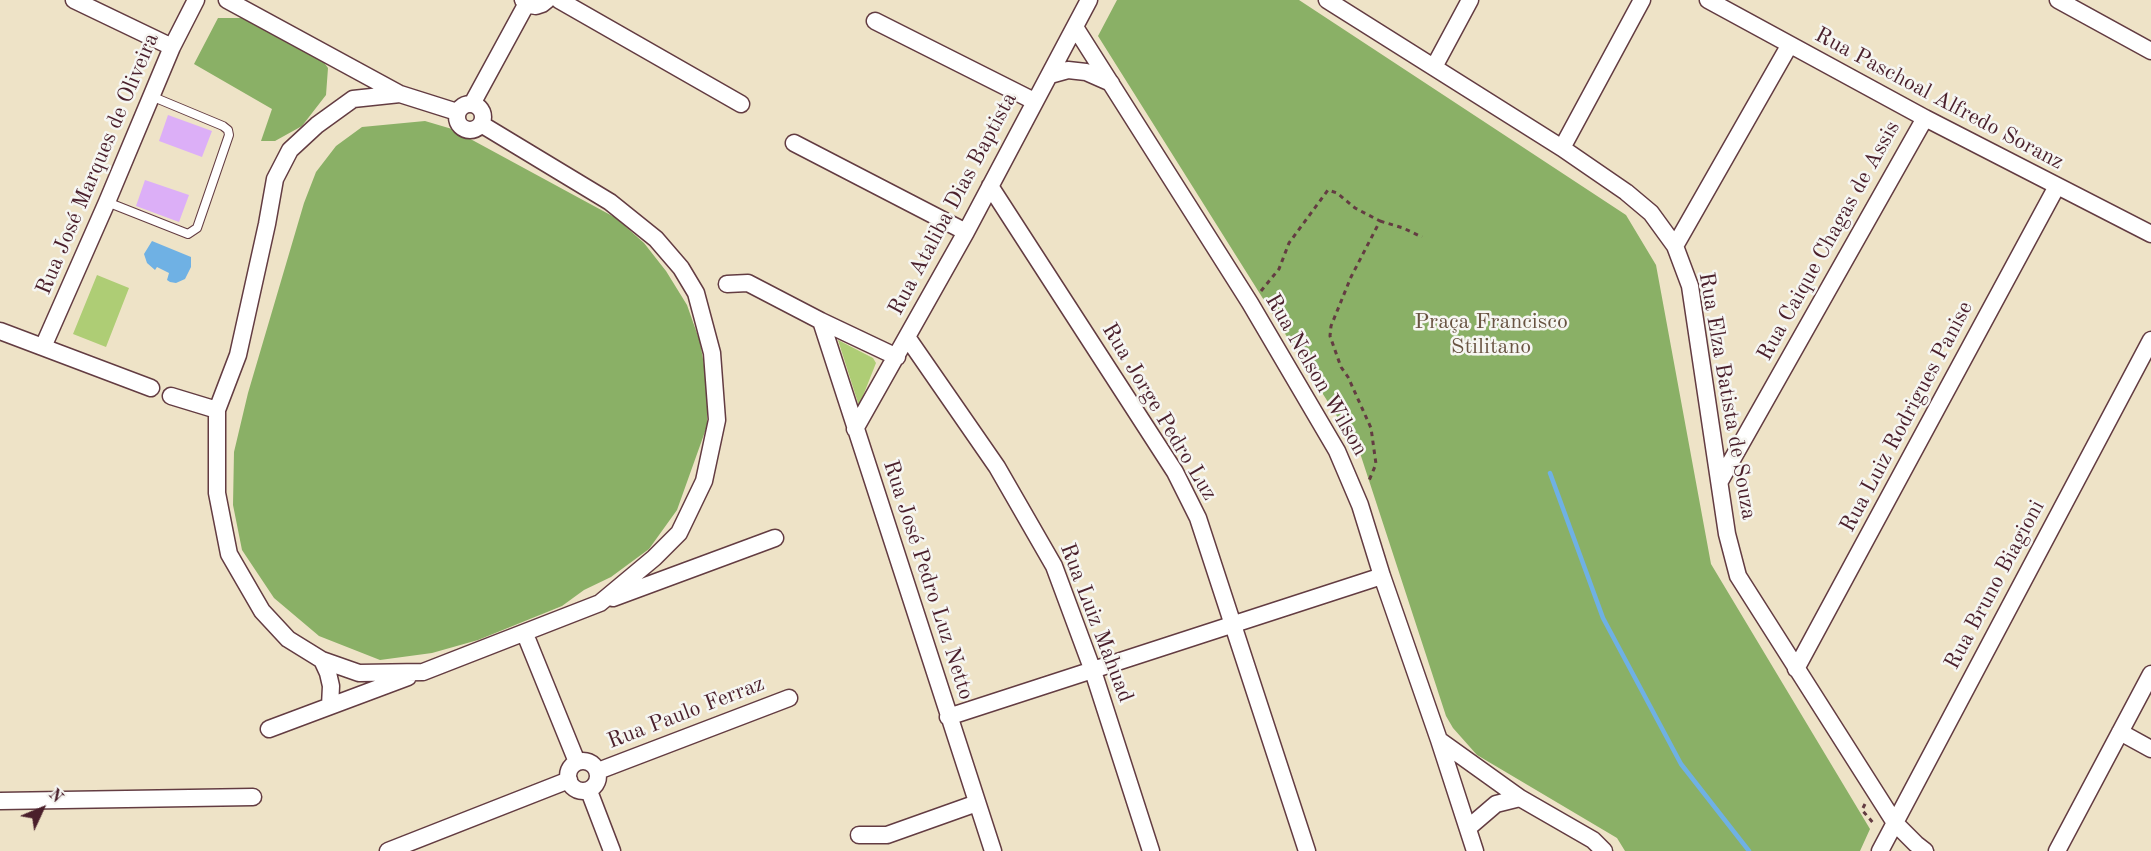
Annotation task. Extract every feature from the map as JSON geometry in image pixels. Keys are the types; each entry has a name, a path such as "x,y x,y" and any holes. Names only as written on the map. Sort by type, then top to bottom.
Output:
{"street":[{"path":"74,0 172,47"},
{"name":"Rua José Marques de Oliveira","path":"43,347 172,47 196,0"},
{"path":"227,0 400,94 457,112"},
{"path":"472,104 525,2 536,6 547,0"},
{"path":"559,0 741,104"},
{"name":"Rua Ataliba Dias Baptista","path":"855,429 966,232 1089,0"},
{"name":"Rua Elza Batista de Souza","path":"1327,0 1562,148 1626,192 1651,213 1675,246 1690,286 1727,534 1738,576 1895,823 1926,851"},
{"path":"1434,67 1470,0"},
{"path":"1562,148 1642,0"},
{"name":"Rua Paschoal Alfredo Soranz","path":"1708,0 1925,118 2151,234"},
{"path":"2058,0 2151,51"},
{"path":"874,21 1035,101"},
{"name":"Rua Nelson Wilson","path":"1075,27 1250,303 1337,451 1360,505 1475,851"},
{"path":"1675,246 1789,46"},
{"path":"352,69 353,99"},
{"path":"1050,75 1068,70 1086,72 1112,84"},
{"path":"400,94 353,99 317,124 290,150 275,178 238,355 218,410 217,493 229,554 262,611 288,639 322,660 359,673 423,672"},
{"path":"472,104 483,114 481,124 472,130 462,128 457,119 457,112 462,106 472,104"},
{"name":"Rua Caique Chagas de Assis","path":"1720,481 1925,118"},
{"path":"481,124 610,202 656,239 681,268 696,293 712,353 717,420 704,482 679,533 654,558 600,603"},
{"path":"794,144 966,232"},
{"name":"Rua Jorge Pedro Luz","path":"990,186 1175,472 1198,518 1307,851"},
{"name":"Rua Luiz Rodrigues Panise","path":"1796,669 2057,186"},
{"path":"727,284 748,283 897,357"},
{"name":"Rua José Pedro Luz Netto","path":"821,321 993,851"},
{"path":"0,331 151,388"},
{"name":"Rua Luiz Mahuad","path":"907,337 998,467 1054,566 1093,671 1151,851"},
{"name":"Rua Bruno Biagioni","path":"1880,851 2151,340"},
{"path":"171,396 218,410"},
{"path":"268,729 775,538"},
{"path":"948,717 1235,626 1382,576"},
{"path":"525,634 577,762"},
{"path":"322,660 331,686 330,705"},
{"path":"2057,851 2151,674"},
{"name":"Rua Paulo Ferraz","path":"598,771 789,698"},
{"path":"2120,732 2151,749"},
{"path":"1439,740 1520,798 1585,835 1604,851"},
{"path":"577,762 592,763 598,771 598,781 593,789 579,791 568,780 570,768 577,762"},
{"path":"388,851 568,780"},
{"path":"589,790 612,851"},
{"path":"0,801 253,797"},
{"path":"1468,828 1496,804 1520,798"},
{"path":"859,835 887,835 977,803"}],"lane":[{"path":"107,202 188,234 197,228 229,135 228,130 224,126 151,96"}],"path":[{"path":"1250,303 1279,269 1288,243 1328,190 1337,193 1355,208 1380,221 1422,237"},
{"path":"1360,505 1376,464 1371,428 1348,376 1341,367 1330,336 1331,326 1351,277 1380,221"}],"green space":[{"name":"Praça Francisco Stilitano","path":"1117,0 1299,0 1626,215 1656,265 1711,564 1870,829 1860,851 1625,851 1617,838 1477,755 1453,728 1446,716 1360,453 1098,36"},
{"path":"218,18 245,18 313,47 328,68 326,95 302,126 275,141 261,141 272,109 194,64"},
{"path":"425,121 452,129 616,218 644,243 666,271 687,305 700,342 707,382 707,426 677,510 649,549 611,577 584,590 562,606 478,640 432,653 380,660 319,636 274,598 242,550 233,505 234,452 248,393 304,203 316,172 336,146 362,127"},
{"path":"97,275 129,288 106,347 73,334"},
{"path":"838,340 873,358 876,363 859,406"}],"water":[{"path":"152,241 191,257 191,267 185,279 176,283 170,282 167,280 169,273 157,267 155,270 147,263 144,254"}],"building":[{"path":"168,115 212,131 202,157 159,141"},
{"path":"145,180 189,195 179,222 136,206"}],"waterway":[{"path":"1550,473 1603,618 1681,764 1749,851"}]}
